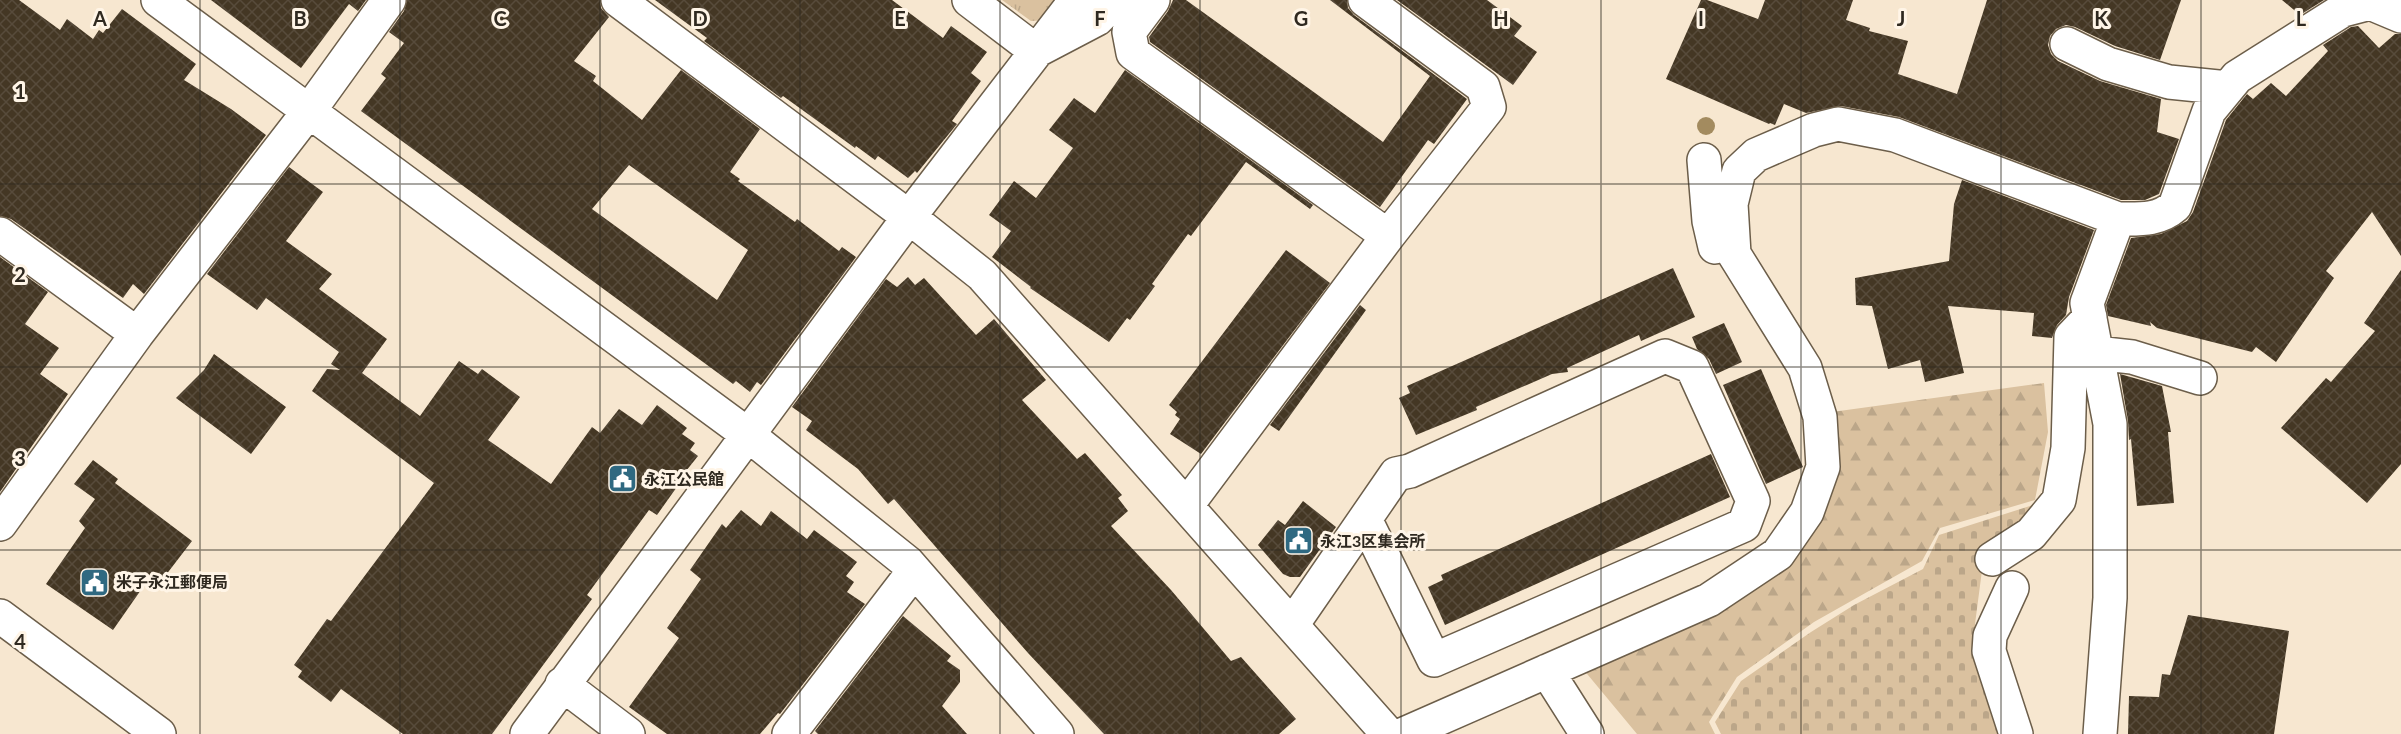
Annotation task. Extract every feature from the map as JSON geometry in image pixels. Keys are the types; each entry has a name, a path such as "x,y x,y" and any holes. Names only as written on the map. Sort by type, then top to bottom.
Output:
{"street":[{"path":"158,0 747,434 908,563 1057,734"},
{"path":"0,524 137,334 309,111 389,0"},
{"path":"618,0 909,217 982,275 1388,734"},
{"path":"969,0 1036,51"},
{"path":"527,734 909,217 1076,0"},
{"path":"1036,51 1097,19 1116,0"},
{"path":"1153,0 1129,32 1133,53 1388,236"},
{"path":"1187,505 1388,236 1489,107 1483,87 1365,0"},
{"path":"1404,734 1709,600 1778,554 1807,512 1823,467 1820,417 1805,368 1734,254 1731,204 1739,171 1756,155 1814,130 1838,124 1894,135 2118,219 2149,219 2165,215 2175,206 2209,111 2237,77 2350,4 2370,3 2401,16"},
{"path":"2067,44 2108,64 2169,82 2228,88"},
{"path":"1704,160 1709,221 1715,250 1735,289 1796,390 1813,394"},
{"path":"2100,734 2110,598 2110,424 2087,303 2118,219"},
{"path":"0,234 137,334"},
{"path":"1992,559 2031,534 2059,500 2068,448 2071,337 2090,317"},
{"path":"2096,353 2132,357 2200,378"},
{"path":"1292,625 1365,519 1396,474 1410,471 1665,356 1692,367 1754,501 1744,525 1434,660 1365,519"},
{"path":"789,734 914,571"},
{"path":"2012,588 1989,636 1989,651 2016,734"},
{"path":"0,616 159,734"},
{"path":"1546,671 1587,734"},
{"path":"562,684 628,734"}],"green space":[{"path":"1002,0 1064,0 1050,20 1031,21"},
{"path":"2044,383 2048,432 2035,500 1940,528 1922,561 1814,622 1737,677 1709,722 1715,734 1637,734 1583,669 1729,606 1752,592 1794,558 1832,412"},
{"path":"2043,504 1984,555 1975,624 1978,668 2000,734 1721,734 1715,722 1741,681 1854,605 1923,569 1939,535 2033,505"}],"building":[{"path":"0,0 19,0 60,30 67,19 93,39 99,30 103,33 122,9 196,64 184,80 231,109 266,135 144,294 133,284 123,298 11,219 0,216"},
{"path":"211,0 366,0 358,11 349,4 301,68"},
{"path":"407,0 600,0 601,8 609,17 574,61 596,76 593,81 642,120 681,70 760,129 730,172 740,179 738,181 795,222 797,219 839,251 842,247 856,257 761,385 757,382 750,392 736,381 733,384 361,111 386,78 381,74 404,43 389,32 404,11","holes":["629,165 748,250 717,300 592,209"]},
{"path":"655,0 892,0 943,38 951,26 987,52 971,73 981,81 952,121 957,124 917,173 915,171 908,178 878,156 875,160 856,146 855,148 783,96 781,98 704,41 707,38"},
{"path":"1173,0 1186,0 1383,142 1430,76 1330,0 1347,0 1348,8 1354,15 1467,99 1434,144 1428,140 1380,207 1150,42 1149,37"},
{"path":"1397,0 1487,0 1522,26 1514,36 1537,52 1513,85"},
{"path":"1701,0 1707,0 1758,19 1765,0 1853,0 1846,20 1870,28 1869,31 1908,41 1898,74 1957,94 1987,0 2181,0 2160,60 2115,46 2066,25 2056,29 2050,36 2048,45 2051,54 2058,61 2100,81 2161,99 2157,132 2179,139 2159,194 2145,200 2121,200 1899,117 1841,106 1806,113 1784,104 1775,125 1769,124 1666,79"},
{"path":"2282,0 2324,0 2300,15"},
{"path":"2358,26 2379,48 2395,34 2401,34 2401,256 2372,212 2326,271 2334,278 2276,362 2256,347 2252,352 2157,328 2150,322 2151,326 2108,316 2106,305 2131,238 2161,234 2187,221 2193,212 2226,120 2247,94 2253,99 2271,83 2286,96 2328,51 2323,45 2351,27"},
{"path":"1125,70 1313,205 1310,209 1246,162 1191,236 1188,234 1152,284 1155,286 1130,320 1127,318 1109,342 1030,288 992,257 1011,231 989,215 1014,181 1036,198 1073,148 1049,130 1074,98 1095,113"},
{"path":"289,167 323,192 286,241 332,274 319,289 387,339 362,373 420,416 459,361 478,374 482,369 520,397 488,440 551,484 592,427 600,433 619,409 642,425 657,405 687,428 682,434 695,443 690,450 698,456 682,476 684,477 657,515 649,510 587,595 592,599 492,734 403,734 341,689 331,702 298,677 302,671 294,665 327,619 331,621 434,483 312,391 327,369 340,370 331,364 339,352 266,298 257,310 207,274"},
{"path":"1962,180 2094,230 2069,297 2066,315 2057,325 2052,338 2032,336 2034,313 1948,306 1964,373 1925,382 1920,360 1888,369 1872,306 1856,305 1855,278 1949,261 1954,204"},
{"path":"1286,250 1330,283 1201,454 1170,434 1180,419 1175,415 1177,412 1169,405"},
{"path":"0,257 48,292 25,324 59,348 40,374 68,394 0,492"},
{"path":"1673,268 1695,317 1641,341 1639,335 1567,368 1568,372 1552,374 1476,407 1477,410 1416,435 1399,398 1410,393 1407,386"},
{"path":"2401,270 2401,464 2367,503 2281,428 2326,378 2331,382 2375,331 2364,323"},
{"path":"908,277 915,285 924,278 976,335 994,319 1046,380 1022,400 1077,459 1085,453 1122,495 1118,498 1128,511 1111,526 1171,590 1231,661 1241,657 1296,719 1279,734 1104,734 1028,653 894,499 888,504 858,469 806,430 812,421 792,407 886,279 897,287"},
{"path":"1360,305 1366,310 1279,431 1270,425"},
{"path":"1724,323 1742,362 1716,374 1709,359 1697,349 1692,337"},
{"path":"214,354 286,407 251,454 176,398 204,370"},
{"path":"1761,369 1803,467 1766,484 1723,385"},
{"path":"2120,374 2162,386 2171,432 2168,432 2174,503 2137,506 2131,439 2129,440"},
{"path":"1711,454 1730,497 1445,625 1428,587 1443,580 1441,575"},
{"path":"93,460 118,479 115,483 192,541 159,584 150,577 113,630 46,584 85,528 79,521 95,499 74,484"},
{"path":"1303,501 1336,527 1300,577 1290,577 1283,574 1258,545 1278,520 1285,525"},
{"path":"741,510 761,526 771,511 807,539 814,530 857,562 846,576 854,582 847,592 865,604 780,714 778,713 760,734 667,734 629,707 679,638 667,628 701,579 690,570 722,524 726,528"},
{"path":"2188,615 2289,631 2274,734 2128,734 2129,696 2159,697 2162,674 2170,675"},
{"path":"903,616 951,656 947,661 960,670 960,682 942,706 967,734 818,734 815,731"}],"place":[{"name":"永江公民館","path":"623,479"},
{"name":"永江3区集会所","path":"1299,541"},
{"name":"米子永江郵便局","path":"95,582"}]}
